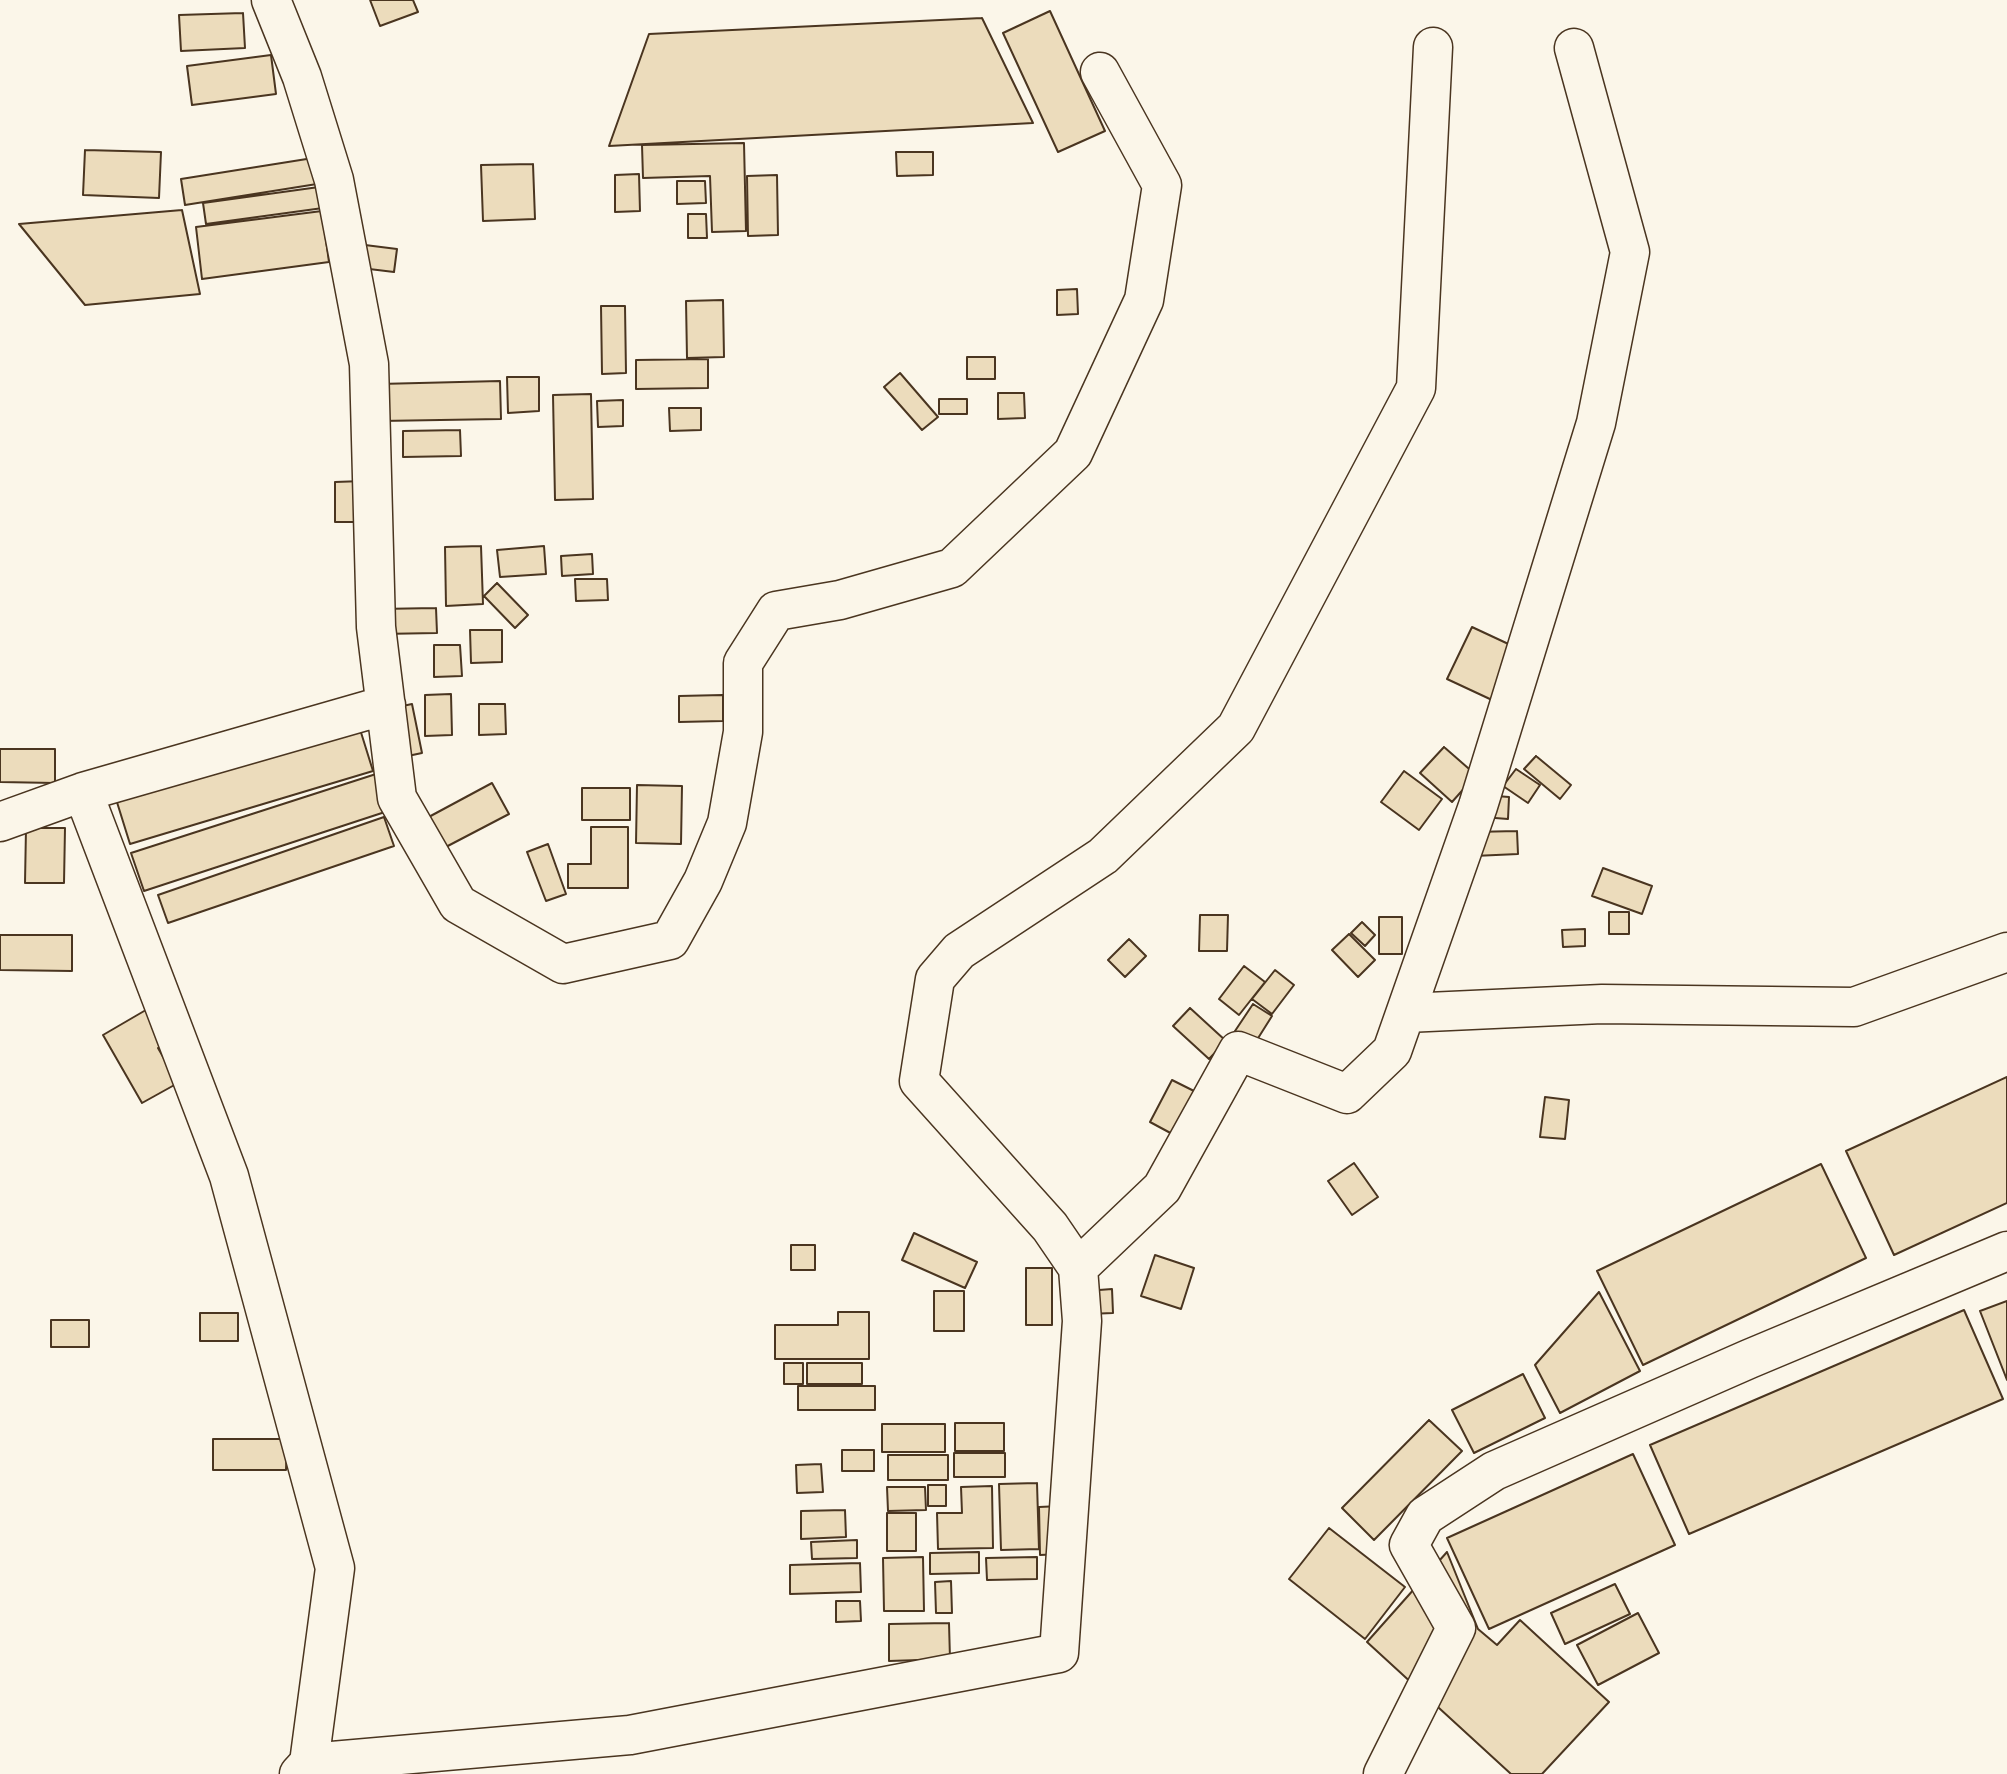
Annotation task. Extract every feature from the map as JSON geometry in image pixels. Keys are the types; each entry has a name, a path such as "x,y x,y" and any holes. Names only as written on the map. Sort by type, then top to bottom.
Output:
{"street":[{"path":"271,0 302,78 334,180 369,364 376,627 397,798 458,904 563,964 670,940 703,881 727,824 743,732 743,663 776,611 840,600 952,568 1073,453 1144,300 1162,186 1100,72"},
{"path":"83,792 229,1176 335,1568 304,1768 630,1735 1059,1653 1082,1321 1078,1268 1050,1227 919,1081 935,979 959,951 1103,856 1236,729 1416,388 1433,47"},
{"path":"1078,1268 1162,1188 1238,1051 1347,1094 1392,1051 1478,806 1596,423 1630,252 1574,48"},
{"path":"0,822 83,792 386,705"},
{"path":"1406,1013 1602,1004 1854,1007 2007,952"},
{"path":"1383,1774 1456,1628 1409,1545 1425,1516 1494,1471 1749,1359 2007,1251"}],"building":[{"path":"370,0 413,0 418,12 380,26"},
{"path":"1050,11 1105,131 1058,152 1003,33"},
{"path":"243,13 245,48 181,51 179,15"},
{"path":"982,18 1033,123 609,146 649,34"},
{"path":"271,55 276,94 192,105 187,66"},
{"path":"744,143 746,231 712,232 710,176 643,178 642,145"},
{"path":"85,150 161,152 159,198 83,195"},
{"path":"896,152 933,152 933,175 897,176"},
{"path":"313,158 317,184 185,205 181,179"},
{"path":"533,164 535,219 483,221 481,165"},
{"path":"639,174 640,211 615,212 615,175"},
{"path":"777,175 778,235 748,236 747,176"},
{"path":"677,181 705,181 706,203 677,204"},
{"path":"319,187 323,208 206,224 203,203"},
{"path":"182,210 200,294 85,305 19,224"},
{"path":"322,211 329,262 202,279 196,227"},
{"path":"688,214 706,214 707,238 688,238"},
{"path":"365,245 397,249 394,272 361,268"},
{"path":"1077,289 1078,314 1057,315 1057,290"},
{"path":"723,300 724,357 687,358 686,301"},
{"path":"601,306 625,306 626,373 602,374"},
{"path":"967,357 995,357 995,379 967,379"},
{"path":"708,359 708,388 636,389 636,360"},
{"path":"900,373 938,417 922,430 884,387"},
{"path":"507,377 539,377 539,411 508,413"},
{"path":"500,381 501,419 380,421 379,384"},
{"path":"998,393 1024,393 1025,418 998,419"},
{"path":"591,394 593,499 555,500 553,395"},
{"path":"939,399 967,399 967,414 939,414"},
{"path":"623,400 623,426 598,427 597,401"},
{"path":"669,408 701,408 701,430 670,431"},
{"path":"460,430 461,456 403,457 403,431"},
{"path":"363,481 365,522 335,522 335,482"},
{"path":"481,546 483,604 446,606 445,547"},
{"path":"544,546 546,574 500,577 497,550"},
{"path":"592,554 593,574 562,576 561,556"},
{"path":"575,579 607,579 608,600 576,601"},
{"path":"497,583 528,615 515,628 484,596"},
{"path":"436,608 437,633 380,634 379,609"},
{"path":"1472,627 1517,648 1492,700 1447,679"},
{"path":"470,630 502,630 502,662 471,663"},
{"path":"434,645 460,645 462,676 434,677"},
{"path":"451,694 452,735 425,736 425,695"},
{"path":"723,695 723,721 679,722 679,696"},
{"path":"412,704 422,753 403,757 393,708"},
{"path":"479,704 505,704 506,734 479,735"},
{"path":"359,726 373,771 130,844 116,799"},
{"path":"1444,747 1476,775 1452,802 1420,773"},
{"path":"0,749 55,749 55,783 0,782"},
{"path":"1536,756 1571,785 1560,799 1524,769"},
{"path":"1516,769 1540,785 1528,803 1503,786"},
{"path":"1404,771 1442,799 1419,830 1381,802"},
{"path":"376,774 388,811 144,891 131,853"},
{"path":"492,783 509,814 442,849 425,819"},
{"path":"637,785 682,786 681,844 636,843"},
{"path":"582,788 630,788 630,820 582,820"},
{"path":"1484,795 1509,797 1508,819 1482,817"},
{"path":"384,817 394,846 168,923 158,895"},
{"path":"591,827 628,827 628,888 568,888 568,864 591,864"},
{"path":"26,828 65,828 64,883 25,883"},
{"path":"1517,831 1518,854 1474,856 1473,832"},
{"path":"548,844 566,894 546,901 527,852"},
{"path":"1603,868 1652,886 1642,914 1592,896"},
{"path":"1609,912 1629,912 1629,934 1609,934"},
{"path":"1200,915 1228,915 1227,951 1199,951"},
{"path":"1379,917 1402,917 1402,954 1379,954"},
{"path":"1362,922 1375,935 1365,946 1351,933"},
{"path":"1585,929 1585,946 1563,947 1562,930"},
{"path":"1349,934 1375,960 1358,977 1332,950"},
{"path":"0,935 72,935 72,971 0,970"},
{"path":"1129,939 1146,956 1125,977 1108,960"},
{"path":"1244,966 1265,982 1239,1015 1219,999"},
{"path":"1275,970 1294,985 1272,1014 1252,999"},
{"path":"1253,1004 1272,1016 1255,1043 1235,1031"},
{"path":"151,1007 171,1040 158,1048 178,1083 142,1103 103,1035"},
{"path":"1190,1008 1226,1041 1209,1059 1173,1026"},
{"path":"2007,1077 2007,1203 1894,1255 1846,1151"},
{"path":"1172,1080 1200,1094 1176,1136 1150,1122"},
{"path":"1545,1097 1569,1100 1565,1139 1540,1137"},
{"path":"1354,1163 1378,1197 1352,1215 1328,1181"},
{"path":"1821,1164 1866,1258 1643,1365 1597,1271"},
{"path":"914,1233 977,1262 965,1288 902,1260"},
{"path":"791,1245 815,1245 815,1270 791,1270"},
{"path":"1155,1255 1194,1268 1181,1309 1141,1296"},
{"path":"1026,1268 1052,1268 1052,1325 1026,1325"},
{"path":"1112,1289 1113,1313 1088,1314 1086,1291"},
{"path":"934,1291 964,1291 964,1331 934,1331"},
{"path":"1599,1292 1640,1371 1560,1413 1535,1365"},
{"path":"2007,1301 2007,1380 1980,1311"},
{"path":"1964,1310 2003,1399 1689,1534 1650,1445"},
{"path":"838,1312 869,1312 869,1359 775,1359 775,1325 838,1325"},
{"path":"200,1313 238,1313 238,1341 200,1341"},
{"path":"51,1320 89,1320 89,1347 51,1347"},
{"path":"784,1363 803,1363 803,1384 784,1384"},
{"path":"807,1363 862,1363 862,1384 807,1384"},
{"path":"1523,1374 1545,1418 1474,1453 1452,1410"},
{"path":"798,1386 875,1386 875,1410 798,1410"},
{"path":"1429,1420 1462,1451 1374,1540 1342,1508"},
{"path":"955,1423 1004,1423 1004,1451 955,1451"},
{"path":"882,1424 945,1424 945,1452 882,1452"},
{"path":"213,1439 287,1439 286,1470 213,1470"},
{"path":"842,1450 874,1450 874,1471 842,1471"},
{"path":"954,1453 1005,1453 1005,1477 954,1477"},
{"path":"1633,1454 1675,1545 1489,1629 1447,1538"},
{"path":"888,1455 948,1455 948,1480 888,1480"},
{"path":"821,1464 823,1492 797,1493 796,1465"},
{"path":"1037,1483 1039,1549 1001,1550 999,1484"},
{"path":"928,1485 946,1485 946,1506 928,1506"},
{"path":"992,1486 993,1548 938,1549 937,1513 962,1513 961,1487"},
{"path":"887,1487 925,1487 926,1510 888,1511"},
{"path":"1061,1506 1062,1554 1040,1555 1039,1507"},
{"path":"845,1510 846,1537 801,1539 801,1511"},
{"path":"887,1513 916,1513 916,1551 887,1551"},
{"path":"1329,1528 1405,1587 1365,1639 1289,1579"},
{"path":"857,1540 857,1558 812,1559 811,1542"},
{"path":"979,1552 979,1573 930,1574 930,1553"},
{"path":"1447,1552 1478,1629 1497,1645 1520,1620 1609,1702 1542,1774 1511,1774 1367,1642"},
{"path":"923,1557 924,1611 884,1611 883,1558"},
{"path":"1037,1557 1037,1579 987,1580 986,1558"},
{"path":"860,1563 861,1592 790,1594 790,1565"},
{"path":"951,1581 952,1613 936,1613 935,1582"},
{"path":"1615,1584 1630,1614 1565,1644 1551,1613"},
{"path":"836,1601 860,1601 861,1621 836,1622"},
{"path":"1638,1613 1659,1653 1598,1685 1577,1645"},
{"path":"949,1623 950,1659 889,1661 889,1624"}]}
